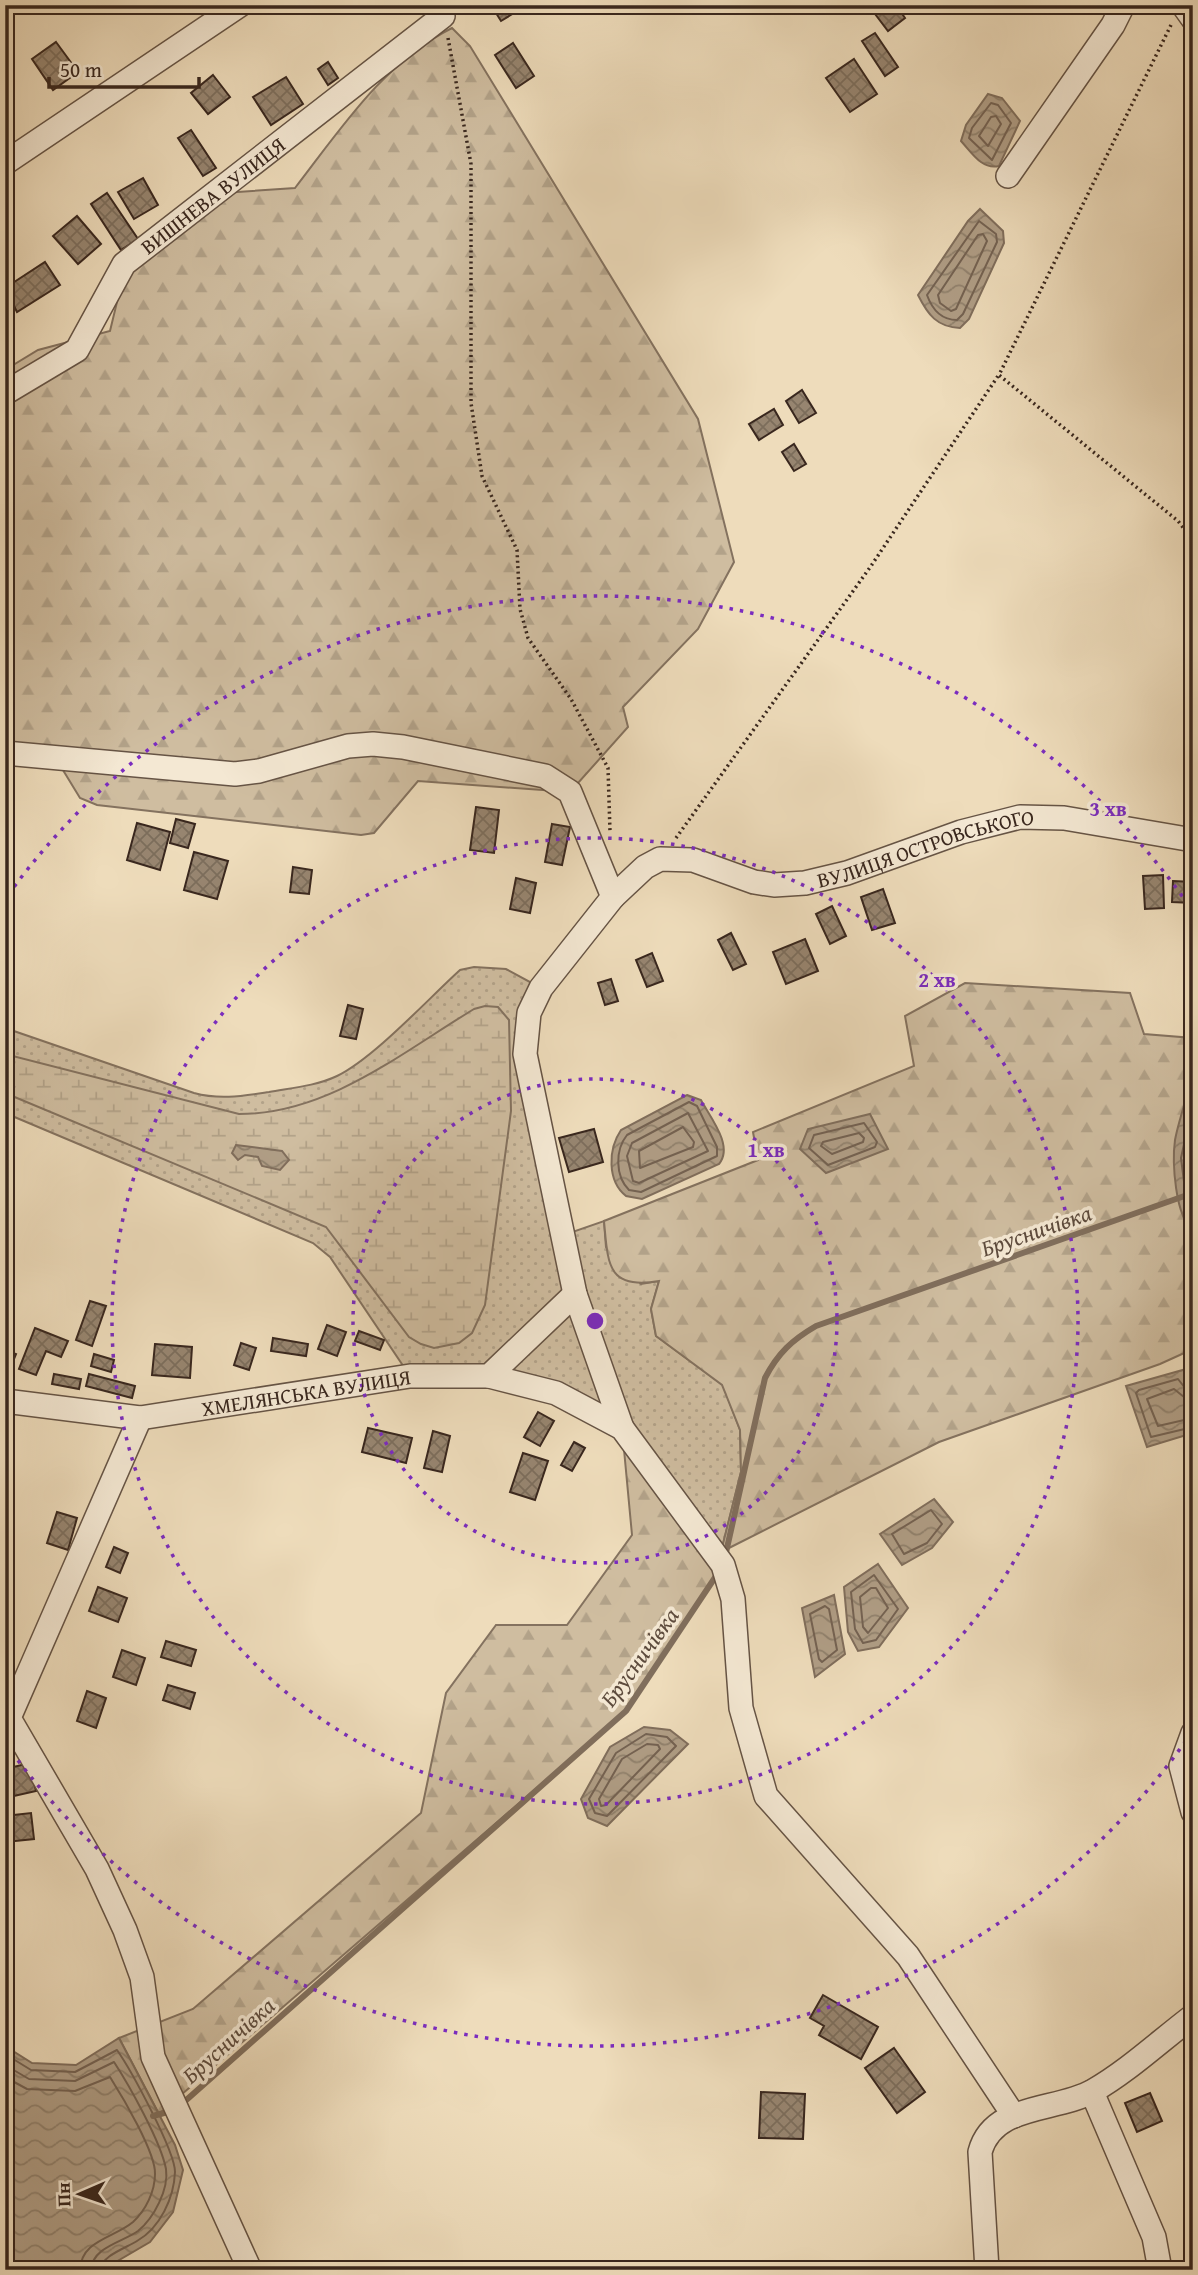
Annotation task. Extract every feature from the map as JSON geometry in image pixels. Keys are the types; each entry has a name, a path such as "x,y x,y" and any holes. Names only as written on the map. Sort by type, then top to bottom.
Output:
{"street":[{"path":"5,163 240,5"},
{"path":"1008,176 1113,25 1123,5"},
{"name":"ВИШНЕВА ВУЛИЦЯ","path":"5,393 77,350 124,264 440,10"},
{"path":"5,753 235,774 259,771 348,746 373,744 403,747 545,776 570,792 613,897"},
{"name":"ВУЛИЦЯ ОСТРОВСЬКОГО","path":"660,859 693,860 754,882 790,885 825,880 961,832 1020,817 1064,818 1193,841"},
{"path":"660,859 645,867 613,897 541,988 529,1013 525,1054 575,1294 622,1428 723,1565 733,1598 741,1708 766,1797 908,1956 1014,2116"},
{"path":"489,1376 575,1294"},
{"name":"ХМЕЛЯНСЬКА ВУЛИЦЯ","path":"5,1402 140,1418 410,1376 489,1376 556,1393 622,1428"},
{"path":"140,1418 7,1719 97,1869 131,1942 142,1977 153,2057 250,2270"},
{"path":"1192,1733 1181,1766 1193,1812"},
{"path":"987,2270 980,2152 992,2129 1014,2116 1092,2092 1193,2016"},
{"path":"1092,2092 1154,2236 1160,2270"}],"path":[{"path":"440,10 471,164 471,403 482,476 517,550 520,610 528,638 571,699 608,768 611,845"},
{"path":"660,859 871,566 999,375 1183,14"},
{"path":"999,375 1178,521 1193,540"}],"green space":[{"path":"452,28 470,46 698,419 734,562 698,629 623,707 628,727 570,792 418,781 374,833 361,835 97,805 80,798 55,757 5,753 5,370 38,350 110,331 124,273 223,193 295,188 384,78 428,42"},
{"path":"474,967 506,969 541,988 529,1013 564,1235 604,1221 606,1247 641,1284 659,1281 651,1309 656,1336 723,1385 740,1430 741,1472 721,1552 622,1428 556,1393 410,1376 330,1257 313,1243 5,1113 5,1028 194,1093 222,1097 250,1095 312,1084 337,1076 384,1042 460,970"},
{"path":"965,983 1130,993 1144,1034 1193,1038 1193,1349 1160,1364 939,1442 721,1552 741,1472 740,1430 722,1385 656,1336 651,1309 659,1281 642,1283 620,1277 609,1261 604,1221 758,1160 753,1132 914,1066 905,1016"},
{"path":"498,1007 509,1020 511,1111 485,1305 472,1333 459,1343 434,1348 409,1337 326,1227 5,1093 5,1054 239,1114 272,1111 303,1104 362,1078 474,1009"},
{"path":"622,1428 723,1565 626,1711 159,2114 119,2038 193,2009 421,1813 446,1693 496,1625 567,1625 632,1535"}],"water":[{"path":"988,94 1002,98 1020,121 999,166 993,167 982,163 961,141 966,125"},
{"path":"980,209 1003,231 1004,243 969,319 960,328 952,327 934,319 918,295 968,221"},
{"path":"1193,1076 1193,1230 1182,1214 1174,1162 1175,1140"},
{"path":"687,1095 701,1100 719,1132 724,1149 719,1164 642,1199 626,1196 615,1182 611,1164 614,1146 621,1130"},
{"path":"870,1114 888,1149 826,1173 800,1149 808,1129"},
{"path":"236,1145 282,1151 289,1160 280,1170 262,1166 258,1157 245,1155 238,1160 232,1153"},
{"path":"1186,1369 1193,1395 1193,1433 1147,1447 1126,1386"},
{"path":"934,1499 953,1522 932,1548 902,1565 880,1534"},
{"path":"878,1564 908,1608 879,1647 858,1651 848,1632 844,1587"},
{"path":"834,1595 845,1654 815,1677 802,1608"},
{"path":"644,1727 670,1730 688,1744 607,1826 588,1818 581,1799 610,1747"},
{"path":"119,2038 175,2145 183,2170 173,2212 150,2242 102,2270 5,2270 5,2046 32,2063 76,2065"}],"building":[{"path":"491,5 527,5 501,21"},
{"path":"878,5 896,5 905,18 888,31 872,10"},
{"path":"875,33 898,67 885,76 862,41"},
{"path":"56,42 78,72 53,90 32,59"},
{"path":"513,43 534,76 516,88 495,55"},
{"path":"854,59 877,94 850,112 826,78"},
{"path":"328,62 338,78 328,85 318,69"},
{"path":"213,75 230,97 208,114 191,93"},
{"path":"286,77 303,104 271,125 253,97"},
{"path":"191,130 216,168 203,176 178,138"},
{"path":"143,178 158,205 134,219 118,192"},
{"path":"107,193 138,239 121,250 91,204"},
{"path":"77,216 101,244 78,264 53,236"},
{"path":"45,262 60,285 17,312 5,288"},
{"path":"802,390 816,413 799,423 786,401"},
{"path":"774,409 783,425 759,440 749,424"},
{"path":"794,444 806,464 794,471 782,452"},
{"path":"476,807 499,810 494,853 470,850"},
{"path":"176,819 195,824 188,848 170,843"},
{"path":"137,823 170,832 160,870 127,860"},
{"path":"552,824 570,827 562,865 545,862"},
{"path":"194,852 228,861 217,899 184,890"},
{"path":"293,867 312,870 309,894 290,892"},
{"path":"1163,875 1164,908 1145,909 1143,876"},
{"path":"516,878 536,883 530,913 510,909"},
{"path":"1173,881 1193,882 1193,903 1172,902"},
{"path":"883,889 895,923 872,930 861,897"},
{"path":"832,906 846,936 830,944 816,914"},
{"path":"731,933 746,964 733,970 718,940"},
{"path":"805,939 818,971 786,984 773,952"},
{"path":"652,953 663,981 647,987 636,960"},
{"path":"611,979 618,1001 605,1005 598,983"},
{"path":"348,1005 363,1009 356,1039 340,1036"},
{"path":"594,1129 603,1162 569,1172 559,1138"},
{"path":"90,1301 106,1306 92,1346 76,1340"},
{"path":"327,1325 346,1332 337,1356 318,1349"},
{"path":"35,1328 68,1341 61,1357 46,1351 36,1375 19,1369"},
{"path":"359,1331 384,1340 380,1350 355,1341"},
{"path":"273,1338 308,1344 306,1356 271,1351"},
{"path":"241,1343 256,1348 249,1370 234,1365"},
{"path":"155,1344 192,1347 190,1378 152,1375"},
{"path":"5,1350 16,1354 5,1381"},
{"path":"94,1354 114,1360 111,1372 91,1366"},
{"path":"54,1374 81,1379 79,1389 52,1384"},
{"path":"89,1374 135,1386 132,1398 86,1386"},
{"path":"538,1412 554,1421 540,1446 524,1437"},
{"path":"368,1428 412,1438 406,1463 362,1452"},
{"path":"433,1431 450,1436 442,1472 424,1468"},
{"path":"574,1442 585,1448 572,1471 561,1465"},
{"path":"523,1453 548,1461 535,1500 510,1492"},
{"path":"57,1512 77,1518 68,1550 47,1543"},
{"path":"114,1547 128,1553 120,1573 106,1567"},
{"path":"98,1587 127,1598 118,1622 89,1611"},
{"path":"166,1641 196,1650 191,1666 161,1657"},
{"path":"122,1650 145,1658 136,1685 113,1677"},
{"path":"168,1685 195,1693 190,1709 163,1700"},
{"path":"87,1691 106,1698 96,1728 77,1721"},
{"path":"30,1763 36,1791 5,1798 5,1769"},
{"path":"31,1813 34,1839 6,1842 5,1816"},
{"path":"823,1995 878,2027 861,2059 819,2035 824,2026 810,2018"},
{"path":"894,2048 925,2092 897,2113 865,2068"},
{"path":"761,2092 805,2094 803,2139 759,2138"},
{"path":"1150,2093 1162,2121 1137,2132 1125,2103"}],"waterway":[{"name":"Брусничівка","path":"725,1557 765,1378 786,1348 800,1337 816,1326 1193,1193"},
{"name":"Брусничівка","path":"153,2116 175,2110 626,1711 718,1573"}]}
